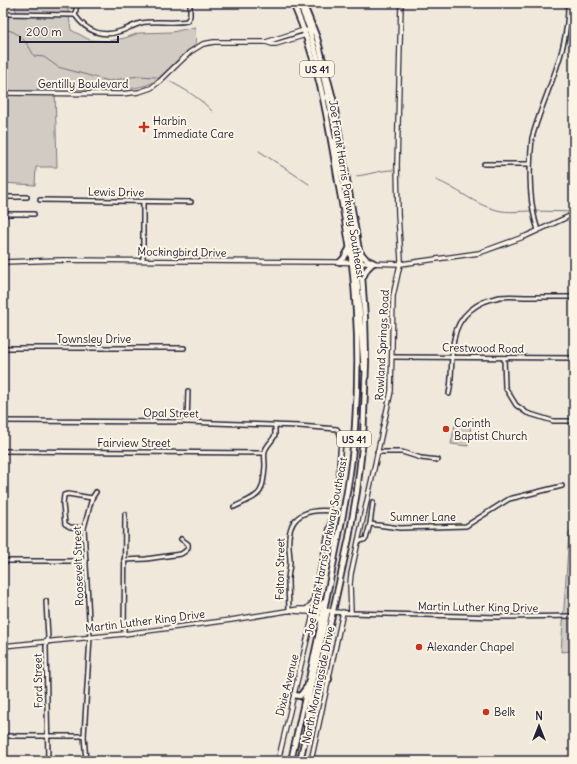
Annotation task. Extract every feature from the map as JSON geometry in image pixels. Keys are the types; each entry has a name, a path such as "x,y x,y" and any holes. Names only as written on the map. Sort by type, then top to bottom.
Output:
{"main road":[{"name":"Joe Frank Harris Parkway Southeast","path":"293,3 309,32 331,88 361,262 366,326 366,375 363,439 357,492 344,565 300,761"},
{"path":"299,3 309,32"},
{"name":"Joe Frank Harris Parkway Southeast","path":"291,761 325,611 346,502 355,426 357,355 356,311 352,262 330,132 303,3"},
{"path":"330,132 336,146 341,168 355,253 361,262"},
{"path":"340,262 345,256 349,247"},
{"path":"359,250 366,259 373,263 367,269 362,278"},
{"path":"352,262 356,270 363,364 366,375"},
{"path":"316,609 327,598"},
{"path":"306,737 309,699 325,611"},
{"path":"312,612 317,615 322,622"},
{"path":"317,682 323,679 329,679"},
{"path":"294,695 300,696 307,687"}],"street":[{"path":"77,3 75,15 82,24 93,31 105,34 119,32 142,23 187,21 190,16 190,3"},
{"name":"Rowland Springs Road","path":"351,613 350,584 377,452 390,398 394,290 401,264 397,173 401,3"},
{"path":"538,230 531,200 530,152 534,132 564,46 568,3"},
{"path":"3,14 75,15"},
{"name":"Gentilly Boulevard","path":"3,92 126,94 139,92 156,85 190,52 203,44 219,42 266,42 309,32"},
{"path":"484,164 530,164"},
{"path":"3,197 27,197"},
{"name":"Lewis Drive","path":"40,200 191,202"},
{"path":"143,202 143,260"},
{"path":"3,214 34,214"},
{"name":"Mockingbird Drive","path":"3,262 143,260 361,262 401,264 479,253 526,236 574,214"},
{"path":"449,394 451,387 454,338 460,321 470,310 481,302 501,297 574,297"},
{"name":"Townsley Drive","path":"3,348 184,348"},
{"name":"Crestwood Road","path":"392,357 574,358"},
{"path":"504,358 505,387 516,405 527,413 553,421 574,421"},
{"path":"188,391 188,422"},
{"name":"Opal Street","path":"3,421 188,422 333,428 338,430 341,436 338,480 333,511"},
{"path":"234,507 254,498 259,494 264,483 264,453 274,435 275,425"},
{"name":"Fairview Street","path":"3,451 264,453"},
{"path":"377,452 402,452 421,458 438,460"},
{"name":"Sumner Lane","path":"370,524 400,528 466,526 509,499 562,486"},
{"name":"Roosevelt Street","path":"86,761 84,736 90,638 84,528 92,498 96,492"},
{"path":"84,528 70,527 65,524 63,504 64,495 68,494 92,498"},
{"path":"358,542 366,539 370,524 372,502"},
{"name":"Felton Street","path":"289,611 288,579 290,552 289,538 291,529 297,518 305,513 313,511 333,511"},
{"path":"316,609 313,602 333,511"},
{"path":"124,634 125,514"},
{"path":"124,560 181,554 186,551 188,547 188,544 181,539"},
{"path":"3,561 86,561"},
{"name":"Ford Street","path":"46,601 48,761"},
{"path":"306,608 313,602"},
{"name":"Martin Luther King Drive","path":"3,646 124,634 306,608 351,613 497,617 574,616"},
{"name":"Martin Luther King Drive","path":"289,611 325,611"},
{"name":"Dixie Avenue","path":"278,761 312,619 312,612"},
{"name":"North Morningside Drive","path":"311,761 343,612"},
{"path":"3,736 84,736"}],"shaded area":[{"path":"14,3 67,3 71,30 90,40 109,41 125,38 139,33 172,32 195,27 196,45 185,53 155,81 147,85 135,88 107,90 55,89 57,167 36,167 35,185 3,183 3,14 17,14"},
{"path":"455,425 471,425 468,446 451,444"},
{"path":"574,529 574,651 561,652 569,533"}],"waterway":[{"path":"3,29 13,32 22,38 29,46 34,56 44,57 58,67 109,81 138,76 156,77"},
{"path":"169,81 192,95 213,112"},
{"path":"259,151 309,184"},
{"path":"356,176 393,170"},
{"path":"436,180 489,208 514,212 531,211"},
{"path":"535,211 574,212"}],"place":[{"name":"Harbin Immediate Care","path":"144,127"},
{"name":"Corinth Baptist Church","path":"446,429"},
{"name":"Alexander Chapel","path":"419,647"},
{"name":"Belk","path":"486,712"}]}
